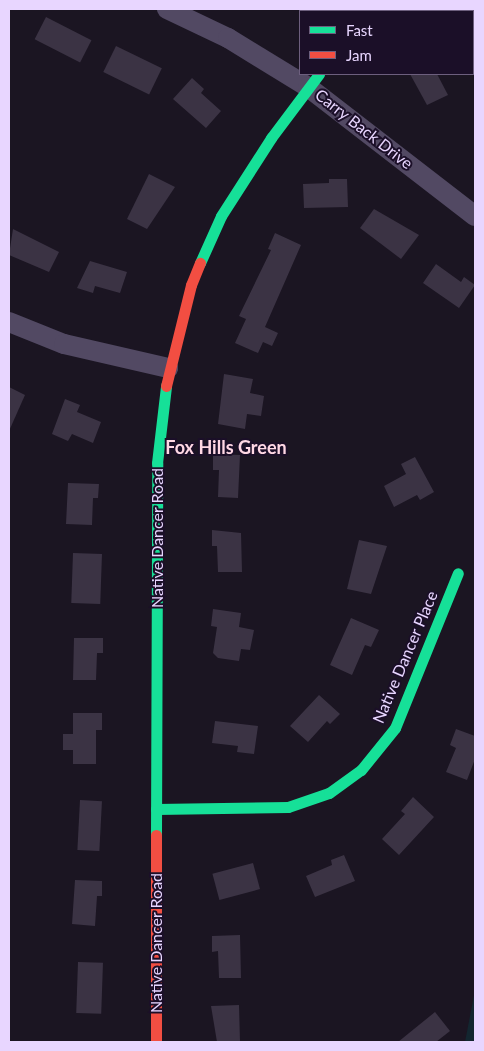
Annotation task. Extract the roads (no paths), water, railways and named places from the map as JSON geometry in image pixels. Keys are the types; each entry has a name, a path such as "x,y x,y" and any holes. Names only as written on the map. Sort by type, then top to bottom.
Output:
{"street":[{"name":"Carry Back Drive","path":"168,9 299,73"},
{"name":"Carry Back Drive","path":"314,80 475,216"},
{"name":"Native Dancer Road","path":"156,1042 157,463 168,368 191,285 221,216 314,80"},
{"path":"9,322 64,344 168,368"},
{"name":"Native Dancer Place","path":"156,809 288,807 329,793 361,770 395,728 458,573"}],"district":[{"name":"Fox Hills Green","path":"226,447"}]}
